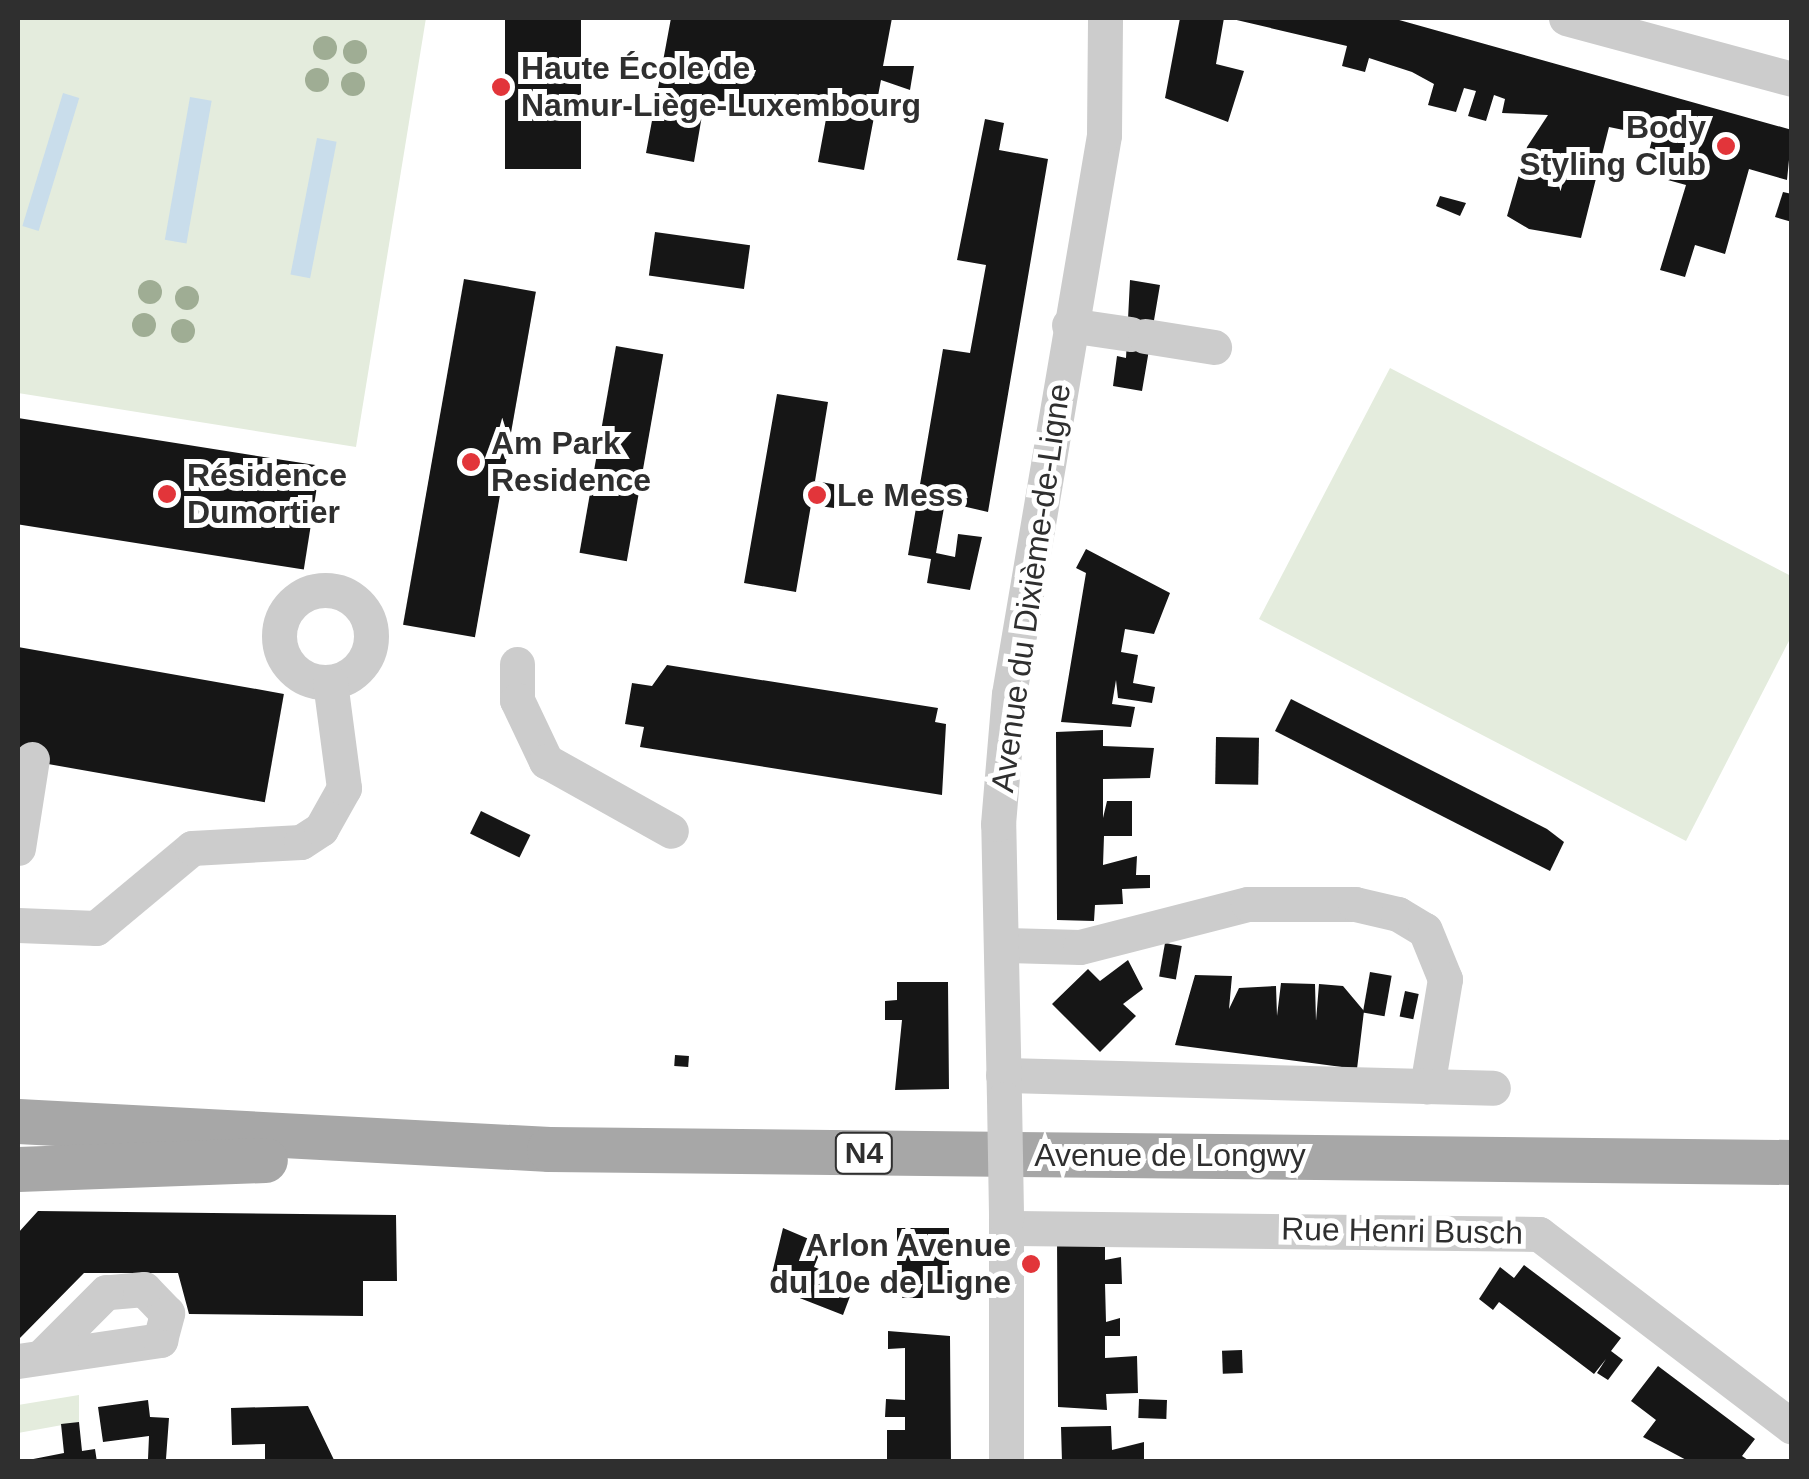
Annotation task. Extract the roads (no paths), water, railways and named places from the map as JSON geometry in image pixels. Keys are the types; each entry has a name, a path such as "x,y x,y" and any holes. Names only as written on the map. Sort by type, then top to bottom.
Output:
{"main road":[{"name":"N4","path":"18,1121 548,1149"},
{"name":"N4","path":"18,1169 548,1149"},
{"name":"Avenue de Longwy","path":"548,1149 1791,1162"}],"street":[{"name":"Avenue du Dixième-de-Ligne","path":"1006,1462 1003,946 998,824 1010,694 1069,325 1104,135 1098,18"},
{"path":"1566,18 1792,78"},
{"path":"1069,325 1214,347"},
{"path":"517,664 517,700 546,761 671,831"},
{"path":"18,925 96,928 192,848 301,842 321,830 344,788 330,682"},
{"path":"18,848 32,759"},
{"path":"1003,946 1080,947 1248,904 1354,904 1398,914 1425,930 1445,979 1427,1086"},
{"path":"1003,1087 1493,1088"},
{"name":"Rue Henri Busch","path":"1006,1224 1539,1234 1792,1427"}],"water":[{"path":"63,93 79,98 39,231 22,226"},
{"path":"190,97 212,101 186,244 165,240"},
{"path":"317,138 337,142 310,278 290,274"}],"place":[{"name":"Haute École de Namur-Liège-Luxembourg","path":"501,87"},
{"name":"Body Styling Club","path":"1726,146"},
{"name":"Am Park Residence","path":"471,462"},
{"name":"Résidence Dumortier","path":"167,494"},
{"name":"Le Mess","path":"817,495"},
{"name":"Arlon Avenue du 10e de Ligne","path":"1031,1264"}]}
